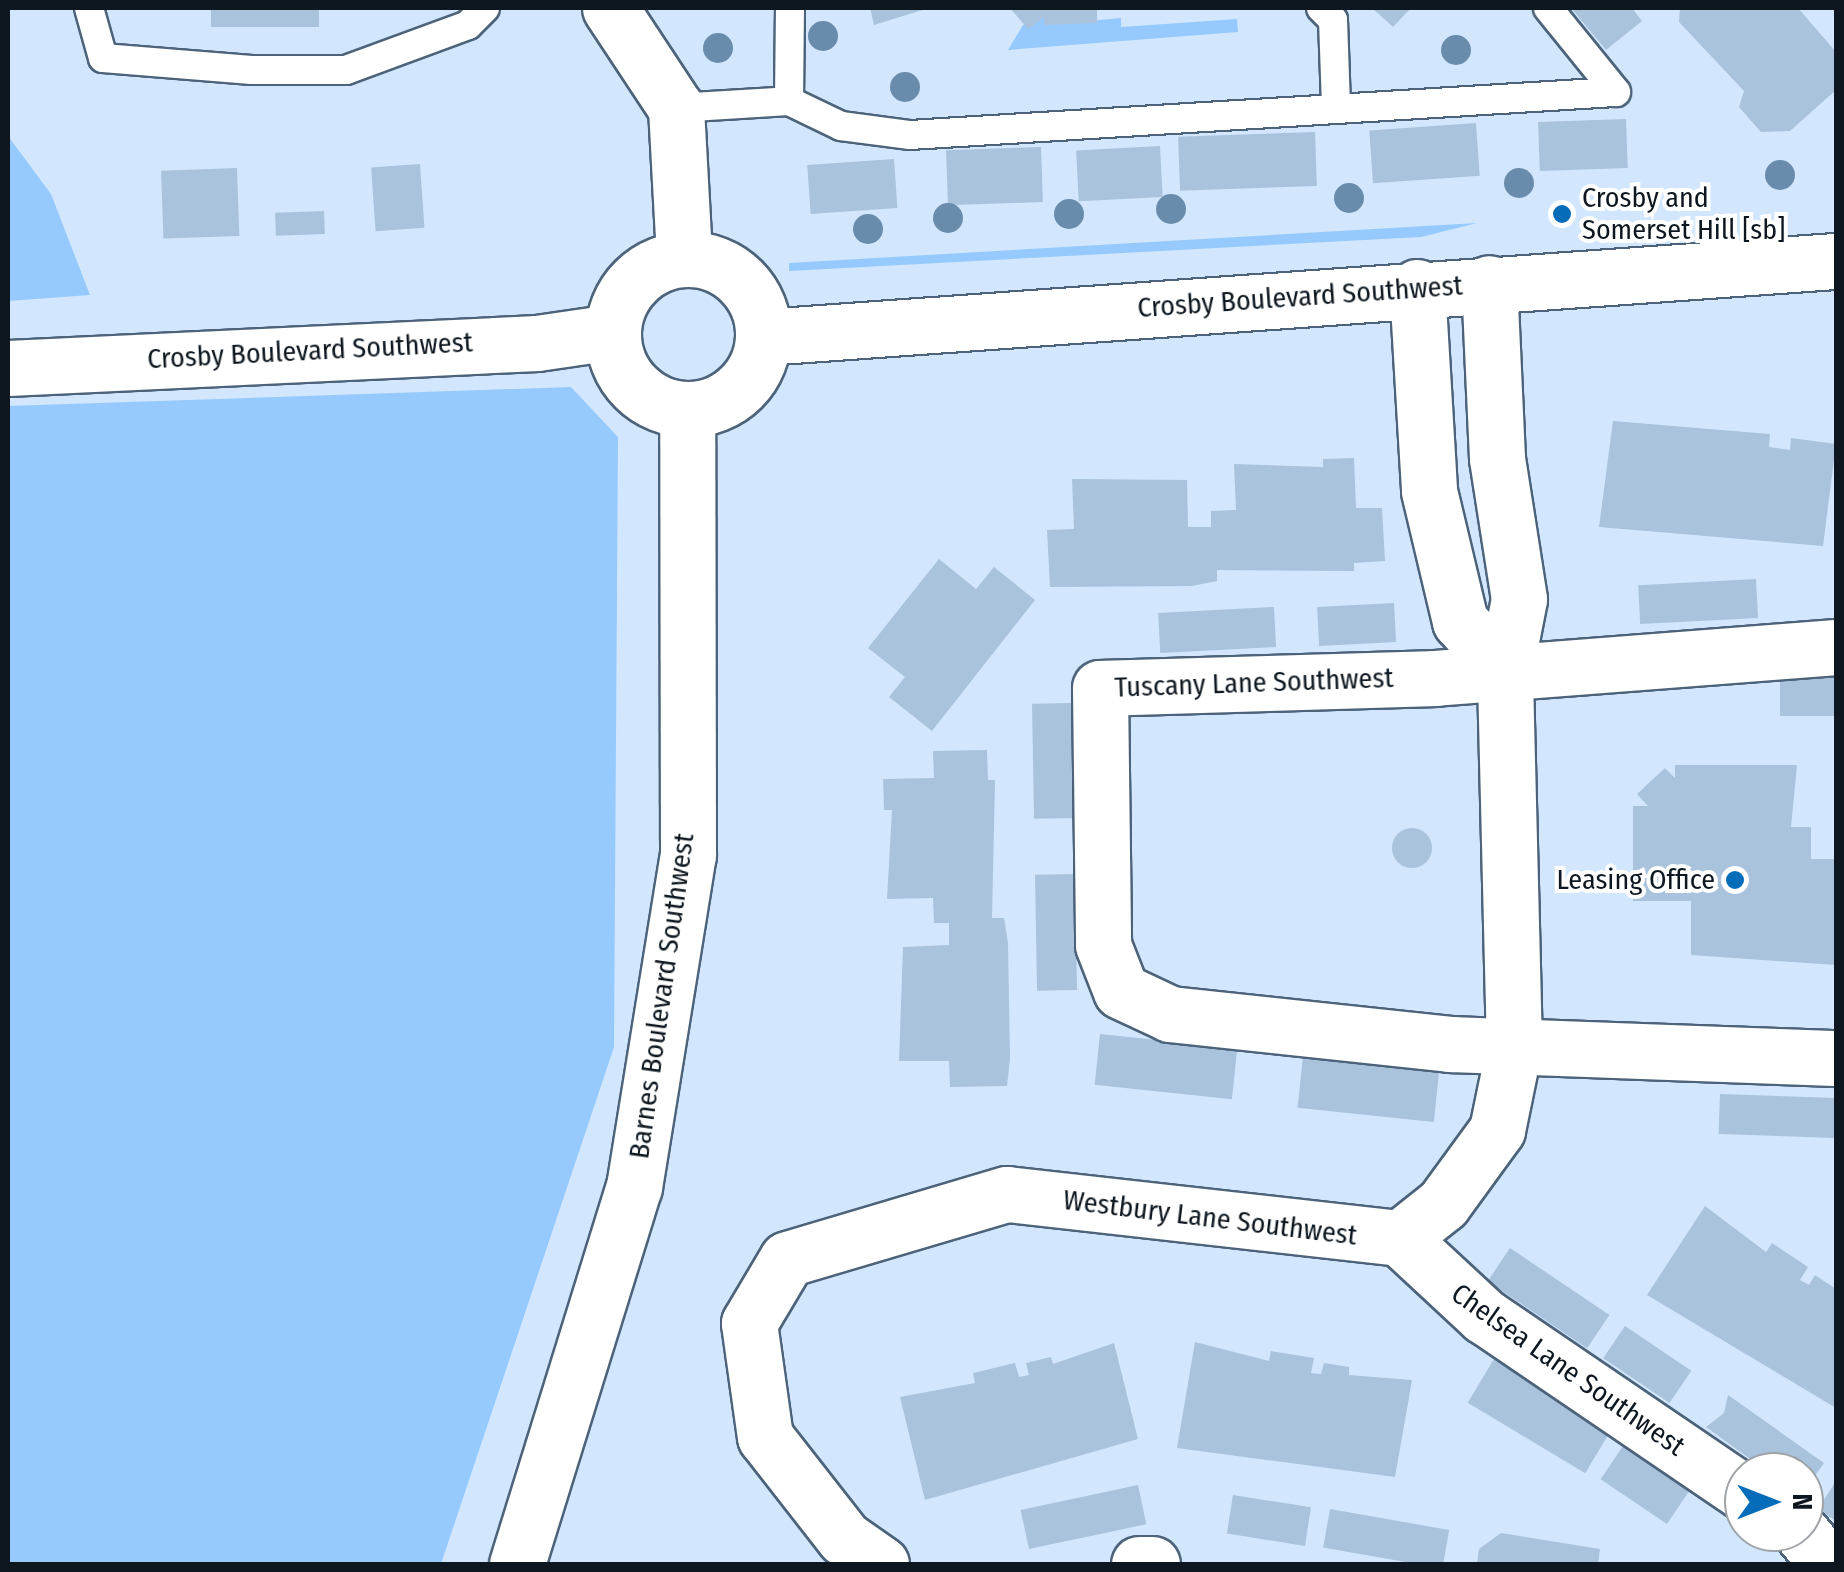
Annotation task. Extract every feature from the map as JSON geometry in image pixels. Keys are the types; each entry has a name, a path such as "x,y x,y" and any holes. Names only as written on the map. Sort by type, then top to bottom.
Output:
{"street":[{"path":"610,8 676,108 684,258"},
{"path":"684,258 708,260 748,286 764,337 745,384 724,401 687,409 648,399 629,381 612,332 626,289 684,258"},
{"name":"Crosby Boulevard Southwest","path":"764,337 1417,287 1836,261"},
{"path":"1400,1238 1444,1204 1498,1130 1514,1047 1506,671 1519,599 1496,458 1489,283"},
{"path":"1417,287 1429,491 1460,621 1506,671"},
{"name":"Crosby Boulevard Southwest","path":"8,368 537,343 612,332"},
{"name":"Barnes Boulevard Southwest","path":"517,1564 634,1187 688,855 687,409"},
{"name":"Tuscany Lane Southwest","path":"1836,647 1506,671 1100,688 1103,946 1121,990 1170,1014 1514,1047 1836,1058"},
{"name":"Westbury Lane Southwest","path":"882,1564 844,1538 765,1437 749,1323 788,1259 1007,1194 1400,1238"},
{"name":"Chelsea Lane Southwest","path":"1400,1238 1484,1316 1724,1479"},
{"path":"1139,1564 1152,1564"}],"lane":[{"path":"89,8 103,58 346,70 468,25 485,8"},
{"path":"789,101 790,8"},
{"path":"1322,8 1333,20 1336,107"},
{"path":"676,108 789,101 842,126 910,135 1616,92 1548,8"}],"shaded area":[{"path":"1044,17 1045,25 1121,18 1121,27 1237,19 1238,32 1008,50 1023,25"},
{"path":"8,136 51,194 90,295 8,301"},
{"path":"1477,223 1421,237 789,271 789,263"},
{"path":"571,387 618,437 614,1047 441,1564 8,1564 8,406"}],"building":[{"path":"211,8 319,8 319,27 211,27"},
{"path":"870,8 929,8 874,25"},
{"path":"1010,8 1097,8 1097,23 1044,25 1044,17 1028,29"},
{"path":"1372,8 1411,8 1393,27"},
{"path":"1571,8 1632,8 1642,21 1606,50"},
{"path":"1680,8 1798,8 1836,52 1836,90 1790,131 1761,132 1739,107 1744,91 1679,22"},
{"path":"1626,119 1628,168 1540,171 1538,122"},
{"path":"1476,123 1480,176 1373,183 1369,130"},
{"path":"1315,132 1317,186 1180,191 1178,137"},
{"path":"1160,146 1163,197 1079,201 1076,150"},
{"path":"1041,147 1043,202 948,205 946,150"},
{"path":"894,159 897,208 811,214 807,165"},
{"path":"420,164 424,228 376,231 371,167"},
{"path":"237,168 239,236 163,239 161,171"},
{"path":"324,211 325,234 276,236 275,213"},
{"path":"1613,421 1770,434 1769,447 1790,450 1791,438 1836,444 1823,546 1599,527"},
{"path":"1354,458 1356,508 1382,508 1385,561 1354,563 1354,571 1217,570 1217,581 1192,586 1050,587 1047,530 1074,529 1072,479 1187,480 1188,527 1211,527 1211,511 1236,510 1234,464 1323,467 1323,459"},
{"path":"939,559 976,589 994,567 1035,600 932,731 889,697 905,677 868,648"},
{"path":"1756,579 1758,618 1640,624 1638,585"},
{"path":"1394,603 1396,642 1319,646 1317,607"},
{"path":"1274,607 1276,647 1160,653 1158,613"},
{"path":"1780,676 1836,676 1836,716 1780,716"},
{"path":"1072,703 1074,818 1034,819 1032,704"},
{"path":"987,750 988,780 995,780 992,918 1004,918 1008,943 1010,1059 1007,1086 950,1087 949,1061 899,1061 903,947 949,945 949,923 934,923 933,898 887,899 892,810 884,810 883,779 934,778 933,751"},
{"name":"Leasing Office","path":"1675,765 1797,765 1791,827 1811,827 1811,859 1836,859 1836,965 1691,955 1691,901 1633,901 1633,806 1648,806 1637,794 1665,768 1675,778"},
{"path":"1412,828 1426,834 1432,848 1426,862 1412,868 1398,862 1392,848 1398,834"},
{"path":"1075,874 1077,990 1037,991 1035,875"},
{"path":"1100,1034 1237,1048 1232,1099 1095,1085"},
{"path":"1303,1056 1439,1070 1434,1122 1298,1108"},
{"path":"1720,1094 1836,1098 1835,1138 1719,1134"},
{"path":"1705,1206 1766,1252 1772,1243 1808,1267 1800,1280 1809,1285 1815,1275 1836,1289 1836,1408 1647,1295"},
{"path":"1510,1248 1609,1315 1587,1348 1488,1281"},
{"path":"1625,1326 1691,1371 1670,1403 1603,1358"},
{"path":"1195,1342 1269,1361 1271,1351 1314,1358 1311,1373 1321,1374 1324,1363 1349,1367 1349,1375 1412,1380 1395,1477 1177,1448"},
{"path":"1114,1343 1138,1439 925,1500 900,1397 975,1383 973,1373 1015,1363 1019,1377 1029,1375 1026,1363 1051,1357 1053,1364"},
{"path":"1494,1359 1611,1430 1585,1473 1468,1403"},
{"path":"1728,1395 1808,1452 1740,1452 1706,1427 1724,1413"},
{"path":"1623,1446 1689,1491 1667,1524 1601,1479"},
{"path":"1836,1481 1836,1521 1824,1513 1824,1500"},
{"path":"1138,1485 1146,1524 1029,1549 1021,1510"},
{"path":"1233,1495 1311,1507 1305,1546 1227,1534"},
{"path":"1330,1509 1449,1530 1443,1564 1417,1564 1323,1547"},
{"path":"1501,1533 1600,1549 1598,1564 1477,1564 1479,1549"}],"place":[{"name":"Crosby and Somerset Hill [sb]","path":"1562,214"},
{"name":"Leasing Office","path":"1735,880"}]}
